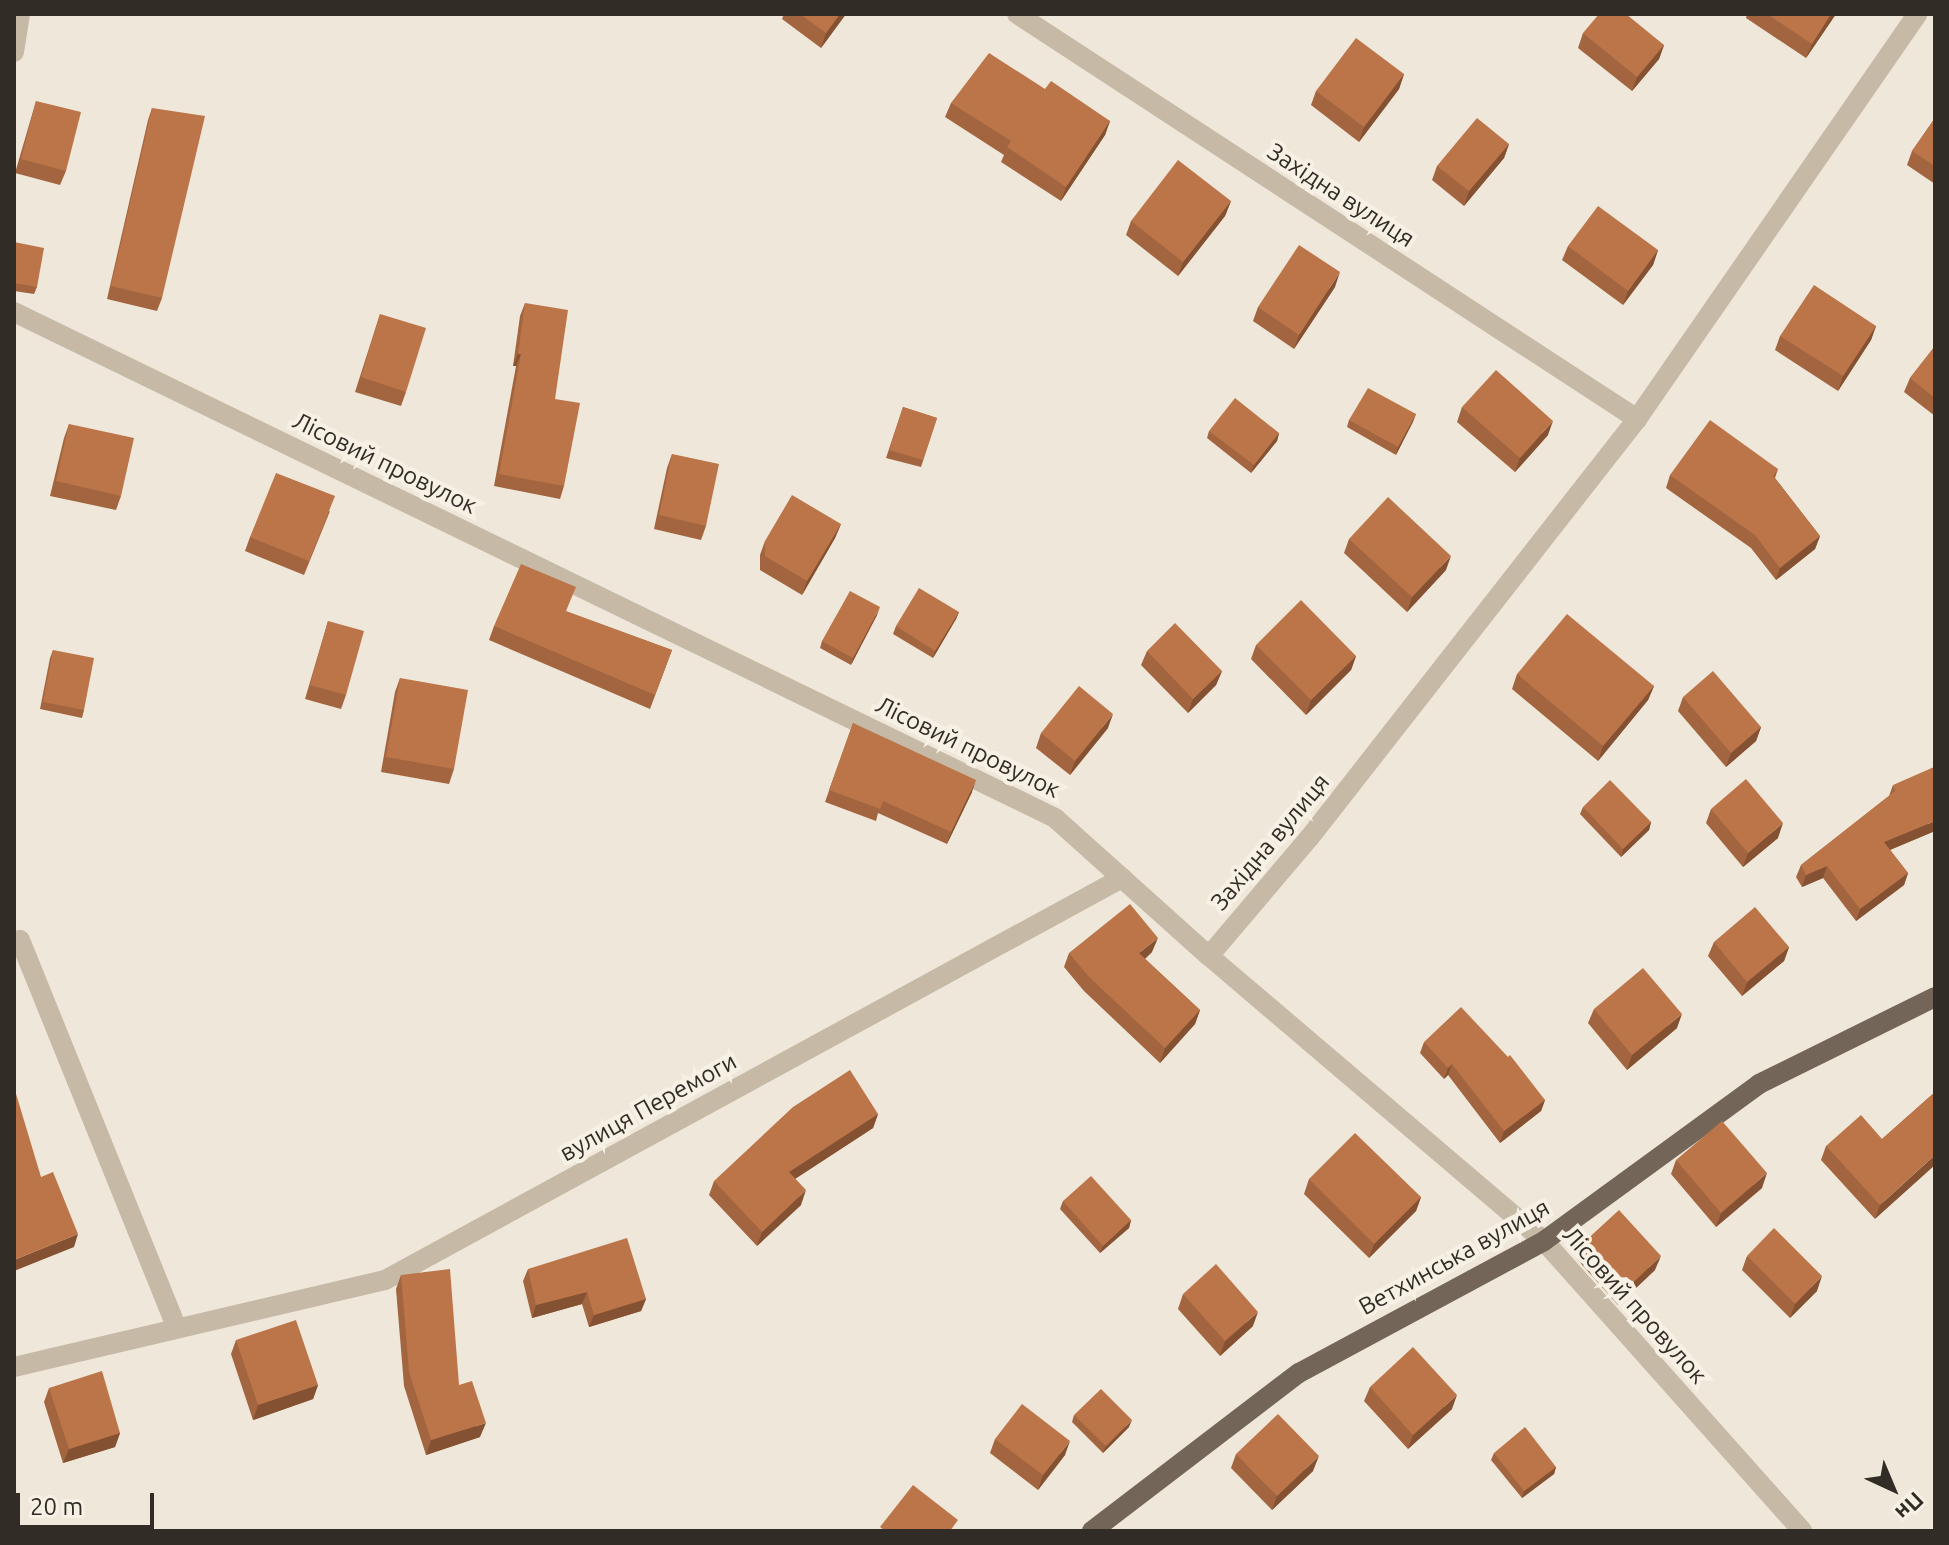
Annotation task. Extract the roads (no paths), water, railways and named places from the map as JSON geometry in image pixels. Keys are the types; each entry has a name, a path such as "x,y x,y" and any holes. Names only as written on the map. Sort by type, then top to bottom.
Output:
{"main road":[{"name":"Ветхинська вулиця","path":"1092,1531 1299,1373 1544,1241 1759,1084 1935,997"}],"street":[{"path":"14,52 20,14"},
{"name":"Західна вулиця","path":"1017,14 1637,419"},
{"name":"Західна вулиця","path":"1209,956 1310,837 1637,419 1917,14"},
{"name":"Лісовий провулок","path":"14,312 1055,818 1209,956 1544,1241 1802,1531"},
{"name":"вулиця Перемоги","path":"14,1367 385,1280 1122,878"},
{"path":"14,942 20,940 177,1329"}]}
